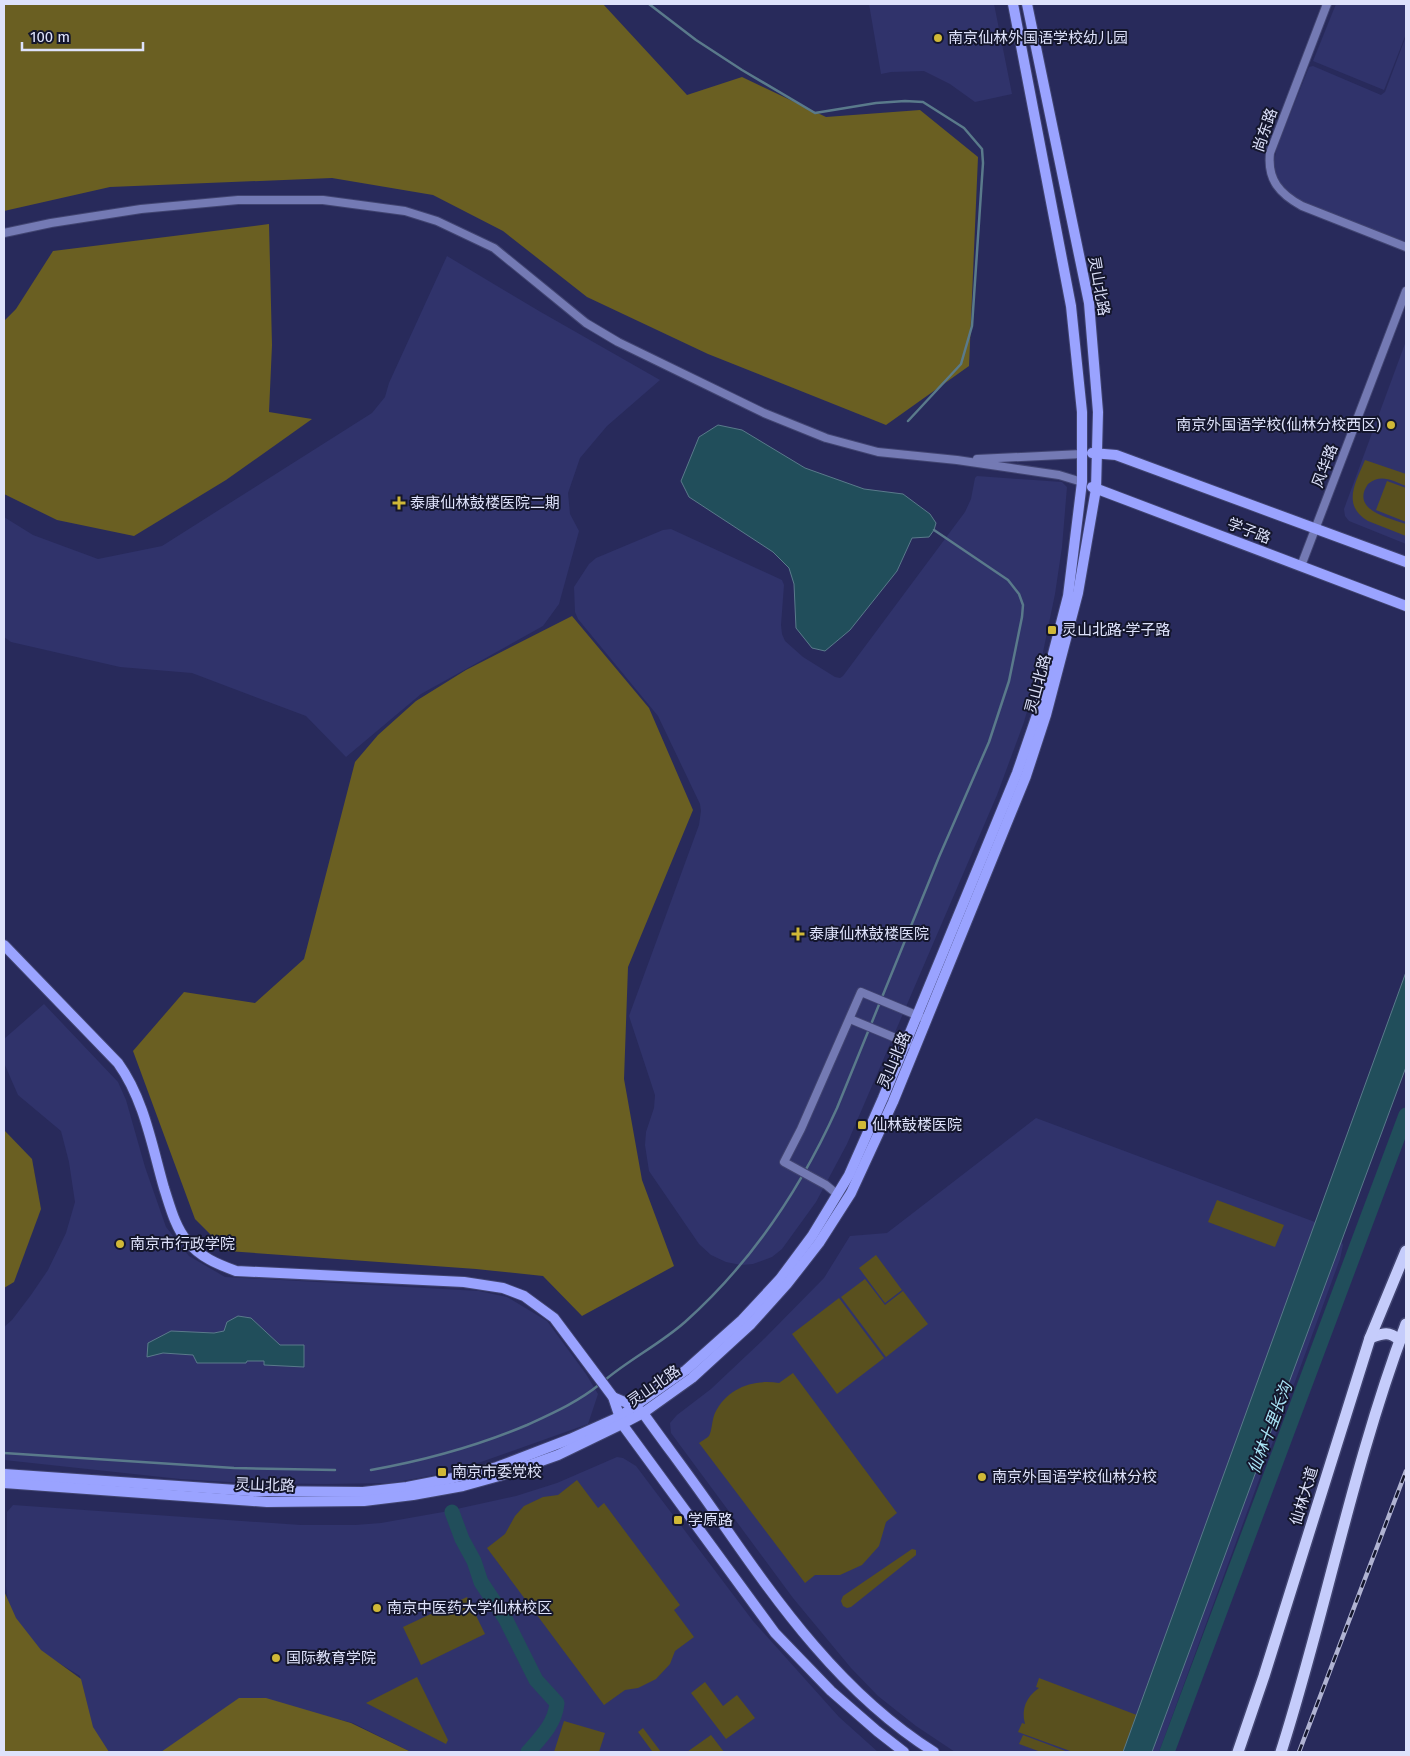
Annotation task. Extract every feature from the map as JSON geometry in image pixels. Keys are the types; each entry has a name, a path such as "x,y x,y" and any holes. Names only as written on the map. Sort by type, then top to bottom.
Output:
{"main road":[{"name":"灵山北路","path":"4,1474 251,1491 363,1492 453,1478 497,1467 643,1413 692,1378 752,1324 787,1284 818,1243 858,1182 1018,773 1038,712 1068,596 1082,482 1082,412 1071,306 1013,4"},
{"name":"灵山北路","path":"922,1018 1026,776 1035,750 1078,593 1096,489 1098,412 1089,303 1027,4"},
{"name":"学子路","path":"1082,454 1097,452 1116,455 1406,562"},
{"name":"学子路","path":"1082,482 1096,489 1406,606"},
{"path":"4,945 112,1056 127,1075 139,1100 172,1215 186,1241 200,1254 216,1264 236,1271 464,1282 503,1288 524,1296 554,1318 596,1374 613,1397 621,1421 775,1633 831,1691 877,1732 904,1752"},
{"name":"灵山北路","path":"4,1483 267,1502 364,1501 464,1486 558,1455 621,1421 634,1406 686,1370 742,1320 780,1279 812,1236 848,1175 883,1098 911,1045"},
{"name":"仙林大道","path":"1238,1752 1270,1658 1370,1338 1406,1251"},
{"path":"1281,1752 1297,1702 1370,1432 1406,1324"},
{"path":"1370,1338 1386,1333 1392,1334 1400,1340"},
{"path":"613,1397 634,1406 643,1413 744,1556 810,1642 844,1678 884,1715 934,1752"}],"street":[{"name":"尚东路","path":"1327,4 1270,153 1270,171 1282,193 1302,206 1406,247"},
{"path":"4,233 51,222 140,209 238,200 323,200 405,211 437,221 494,248 586,323 618,342 764,413 826,438 878,452 957,460 1059,475 1082,482"},
{"name":"风华路","path":"1301,566 1406,291"},
{"path":"957,460 1082,454"},
{"path":"837,1194 826,1185 784,1162 802,1129 861,992 922,1018"},
{"path":"850,1019 911,1045"}],"shaded area":[{"path":"4,4 603,4 687,95 742,77 826,117 920,110 978,157 969,366 886,425 708,354 587,297 503,231 433,195 332,178 110,187 4,211"},
{"name":"南京仙林外国语学校幼儿园","path":"869,4 994,4 1012,94 975,102 950,84 924,71 881,74"},
{"path":"1336,4 1406,4 1406,34 1384,90 1313,61"},
{"path":"1406,36 1406,241 1404,241 1294,199 1282,188 1276,174 1274,162 1277,147 1309,67 1313,66 1381,95 1385,92"},
{"path":"269,224 272,345 269,412 312,419 226,480 134,536 57,520 4,494 4,321 16,309 53,251"},
{"name":"泰康仙林鼓楼医院二期","path":"447,256 660,380 607,426 580,458 568,493 570,514 579,531 559,604 543,626 421,694 346,757 306,716 192,673 120,667 11,642 4,637 4,517 33,535 98,559 162,546 372,413 385,397 389,383"},
{"name":"南京外国语学校(仙林分校西区)","path":"1406,341 1406,544 1349,521 1345,516 1344,509"},
{"path":"1365,460 1406,474 1406,486 1382,478 1368,484 1364,493 1364,500 1368,506 1382,516 1406,524 1406,536 1368,521 1355,508 1353,493"},
{"name":"泰康仙林鼓楼医院","path":"977,476 1062,482 1067,487 1062,547 1055,594 1042,657 1024,722 997,795 847,1144 816,1202 782,1249 772,1257 753,1264 741,1265 726,1262 711,1255 699,1244 649,1171 645,1145 646,1132 654,1108 655,1095 629,1016 699,825 700,804 658,716 578,619 575,612 574,587 589,564 596,558 663,530 671,529 782,580 784,585 781,625 785,641 803,657 835,677 840,678 965,512 971,499"},
{"path":"1387,481 1406,488 1406,522 1376,510"},
{"path":"572,616 649,708 693,810 628,967 624,1079 642,1180 674,1266 582,1316 543,1276 476,1269 227,1251 195,1219 133,1051 184,992 255,1003 304,959 355,762 378,735 416,701 466,670"},
{"name":"南京市行政学院","path":"44,1004 118,1082 126,1100 145,1167 166,1227 189,1256 225,1277 479,1291 507,1297 547,1321 586,1374 598,1394 588,1424 481,1462 439,1474 392,1483 246,1483 180,1479 4,1460 4,1327 12,1320 48,1270 66,1233 75,1202 69,1162 61,1131 18,1095 4,1063 4,1039"},
{"name":"南京外国语学校仙林分校","path":"1036,1118 1331,1228 1339,1234 1343,1245 1340,1259 1159,1752 955,1752 916,1726 878,1696 851,1668 793,1598 671,1433 670,1423 677,1415 711,1389 824,1278 850,1236 887,1233"},
{"path":"4,1130 32,1159 41,1209 14,1282 4,1288"},
{"path":"1217,1200 1284,1225 1275,1247 1208,1222"},
{"path":"876,1255 902,1290 885,1303 859,1268"},
{"path":"865,1279 885,1305 903,1291 928,1324 886,1357 841,1297"},
{"path":"839,1298 884,1358 837,1394 792,1334"},
{"path":"793,1373 897,1513 886,1522 879,1546 862,1565 840,1575 815,1575 805,1583 699,1443 709,1436 713,1418 720,1404 734,1391 760,1382 779,1383"},
{"name":"南京中医药大学仙林校区","path":"617,1457 623,1458 636,1466 753,1621 839,1717 878,1752 411,1752 353,1723 255,1699 176,1752 98,1752 83,1702 80,1676 49,1657 34,1645 18,1625 8,1602 6,1586 7,1512 13,1505 301,1525 381,1523 516,1496 557,1483"},
{"path":"577,1480 598,1508 604,1503 680,1605 674,1610 694,1637 675,1651 670,1664 656,1679 638,1688 625,1690 604,1705 487,1548 505,1534 515,1516 524,1506 543,1497 558,1495"},
{"path":"912,1549 916,1550 916,1555 851,1607 843,1606 841,1601 843,1596"},
{"path":"4,1591 16,1618 41,1650 81,1679 93,1727 109,1752 4,1752"},
{"path":"467,1597 485,1634 421,1665 403,1627"},
{"path":"417,1677 448,1740 446,1744 366,1703"},
{"path":"1039,1678 1142,1717 1130,1752 1073,1752 1018,1732 1022,1723 1025,1724 1024,1708 1028,1699 1039,1688 1036,1687"},
{"path":"705,1682 723,1706 737,1695 755,1718 726,1739 691,1693"},
{"path":"239,1698 266,1698 351,1723 411,1752 161,1752"},
{"path":"564,1721 605,1733 599,1752 554,1752"},
{"path":"643,1728 661,1752 651,1752 638,1732"},
{"path":"711,1735 724,1752 687,1752"},
{"path":"1023,1735 1068,1752 1041,1752 1019,1744"}],"water":[{"path":"718,425 742,430 805,468 864,489 903,494 930,514 936,523 929,537 912,538 897,571 850,630 825,651 812,648 796,628 794,584 789,568 773,552 689,497 681,481 699,437"},
{"path":"1406,972 1406,1067 1152,1752 1123,1752"},
{"path":"238,1316 251,1318 280,1345 304,1345 304,1367 264,1365 264,1361 197,1363 193,1355 163,1353 147,1357 148,1343 171,1331 214,1333 224,1331 227,1322"}],"waterway":[{"path":"649,4 696,40 742,70 815,113 876,103 923,102 964,128 982,149 983,163 972,326 961,364 908,421"},
{"path":"605,1380 685,1322 732,1275 772,1223 807,1167 837,1108 939,857 989,742 1009,681 1023,605 1019,594 1008,580 934,530"},
{"name":"仙林十里长沟","path":"1167,1752 1406,1115"},
{"path":"371,1470 451,1452 508,1433 565,1407 600,1384"},
{"path":"4,1453 234,1468 335,1470"},
{"path":"452,1512 462,1539 474,1561 481,1582 505,1618 536,1680 557,1703 556,1711 550,1724 528,1752"}],"railway":[{"path":"1299,1752 1406,1471"}],"place":[{"name":"南京仙林外国语学校幼儿园","path":"938,38"},
{"name":"南京外国语学校(仙林分校西区)","path":"1391,425"},
{"name":"泰康仙林鼓楼医院二期","path":"399,503"},
{"name":"灵山北路·学子路","path":"1052,630"},
{"name":"泰康仙林鼓楼医院","path":"798,934"},
{"name":"仙林鼓楼医院","path":"862,1125"},
{"name":"南京市行政学院","path":"120,1244"},
{"name":"南京市委党校","path":"442,1472"},
{"name":"南京外国语学校仙林分校","path":"982,1477"},
{"name":"学原路","path":"678,1520"},
{"name":"南京中医药大学仙林校区","path":"377,1608"},
{"name":"国际教育学院","path":"276,1658"}]}
